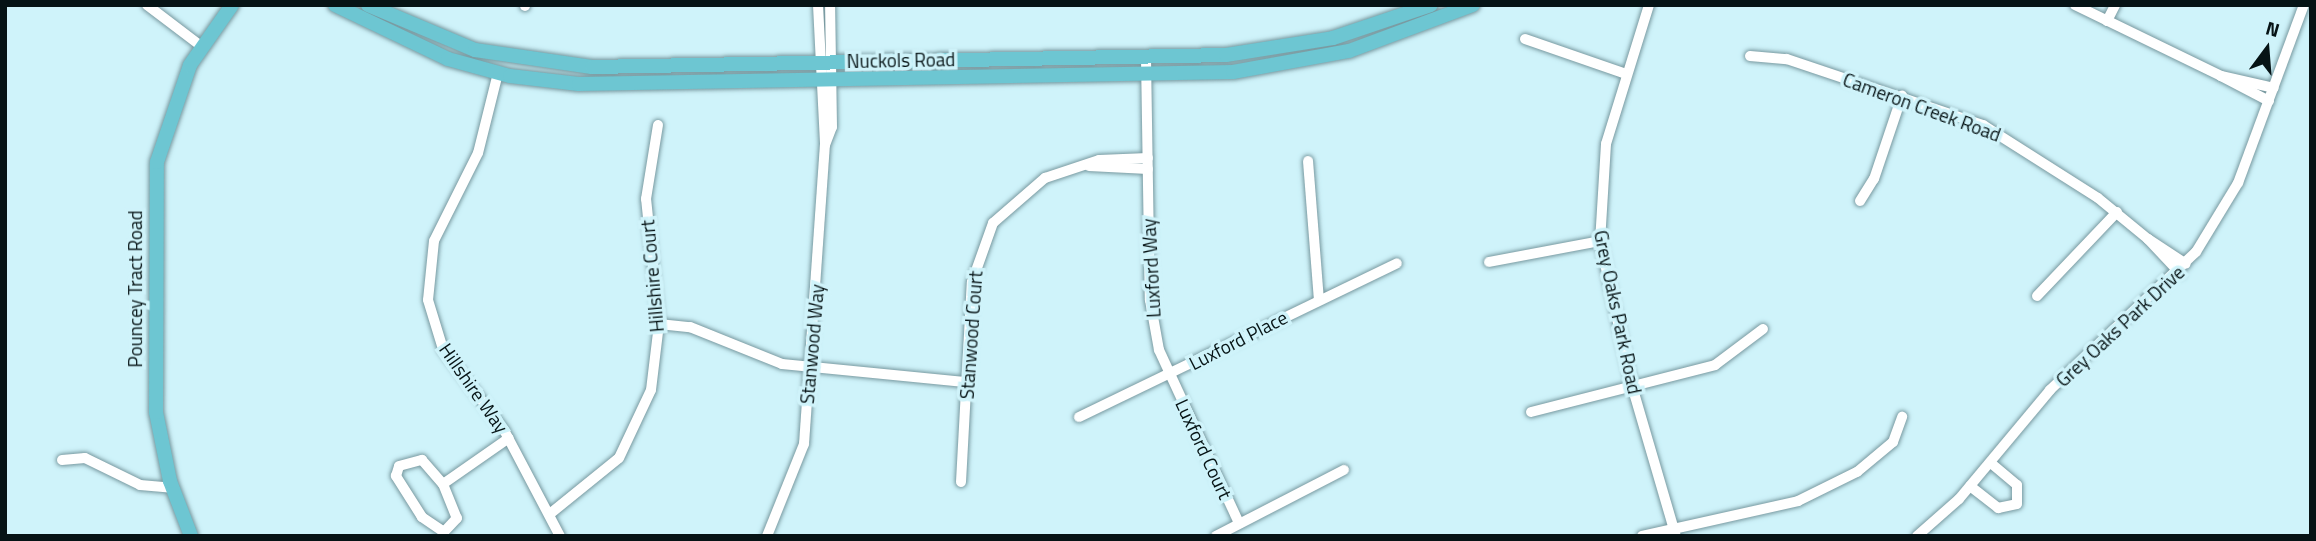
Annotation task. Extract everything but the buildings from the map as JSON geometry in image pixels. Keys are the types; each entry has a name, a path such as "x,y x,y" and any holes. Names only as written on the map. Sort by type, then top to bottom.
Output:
{"main road":[{"name":"Pouncey Tract Road","path":"191,536 172,488 154,384 157,162 174,99 201,46 232,5"},
{"name":"Nuckols Road","path":"335,5 419,49 498,74 579,84 1146,74 1308,61 1387,40 1473,5"},
{"name":"Nuckols Road","path":"368,5 443,40 540,64 1146,58 1298,45 1431,5"}],"street":[{"path":"146,5 201,46"},
{"path":"818,5 828,63"},
{"path":"828,63 830,5"},
{"name":"Grey Oaks Park Road","path":"1649,5 1623,73 1606,144 1600,241 1632,386 1675,532"},
{"path":"2075,5 2269,101"},
{"path":"2107,21 2115,5"},
{"name":"Grey Oaks Park Drive","path":"1917,536 1970,486 2050,390 2183,269 2238,183 2304,5"},
{"path":"1525,39 1623,73"},
{"name":"Cameron Creek Road","path":"1750,56 1787,59 1902,96 2008,138 2117,212 2183,269"},
{"name":"Luxford Way","path":"1146,58 1150,300 1170,375"},
{"name":"Stanwood Way","path":"767,536 802,458 825,145 828,63"},
{"name":"Hillshire Way","path":"498,74 478,153 434,242 428,300 450,361 509,438 551,513 560,536"},
{"path":"2221,76 2238,76 2274,88"},
{"path":"1860,201 1874,179 1902,96"},
{"name":"Hillshire Court","path":"551,513 604,477 631,440 650,390 659,324 646,228 658,125"},
{"path":"1308,161 1319,300"},
{"name":"Stanwood Court","path":"961,482 974,271 988,230 1031,185 1089,166 1148,164"},
{"path":"2037,296 2117,212"},
{"path":"1489,262 1600,241"},
{"name":"Luxford Place","path":"1079,417 1397,263"},
{"path":"659,324 690,327 767,361 967,382"},
{"path":"1531,412 1715,365 1763,329"},
{"name":"Luxford Court","path":"1170,375 1239,523"},
{"path":"1642,536 1675,532 1798,500 1857,472 1893,442 1902,417"},
{"path":"443,484 509,438"},
{"path":"62,460 85,458 140,485 172,488"},
{"path":"422,460 443,484 457,518 444,532 422,517 396,476 399,466 422,460"},
{"path":"1970,486 1998,508 2017,504 2017,485 1990,462"},
{"path":"1216,536 1344,470"}]}
